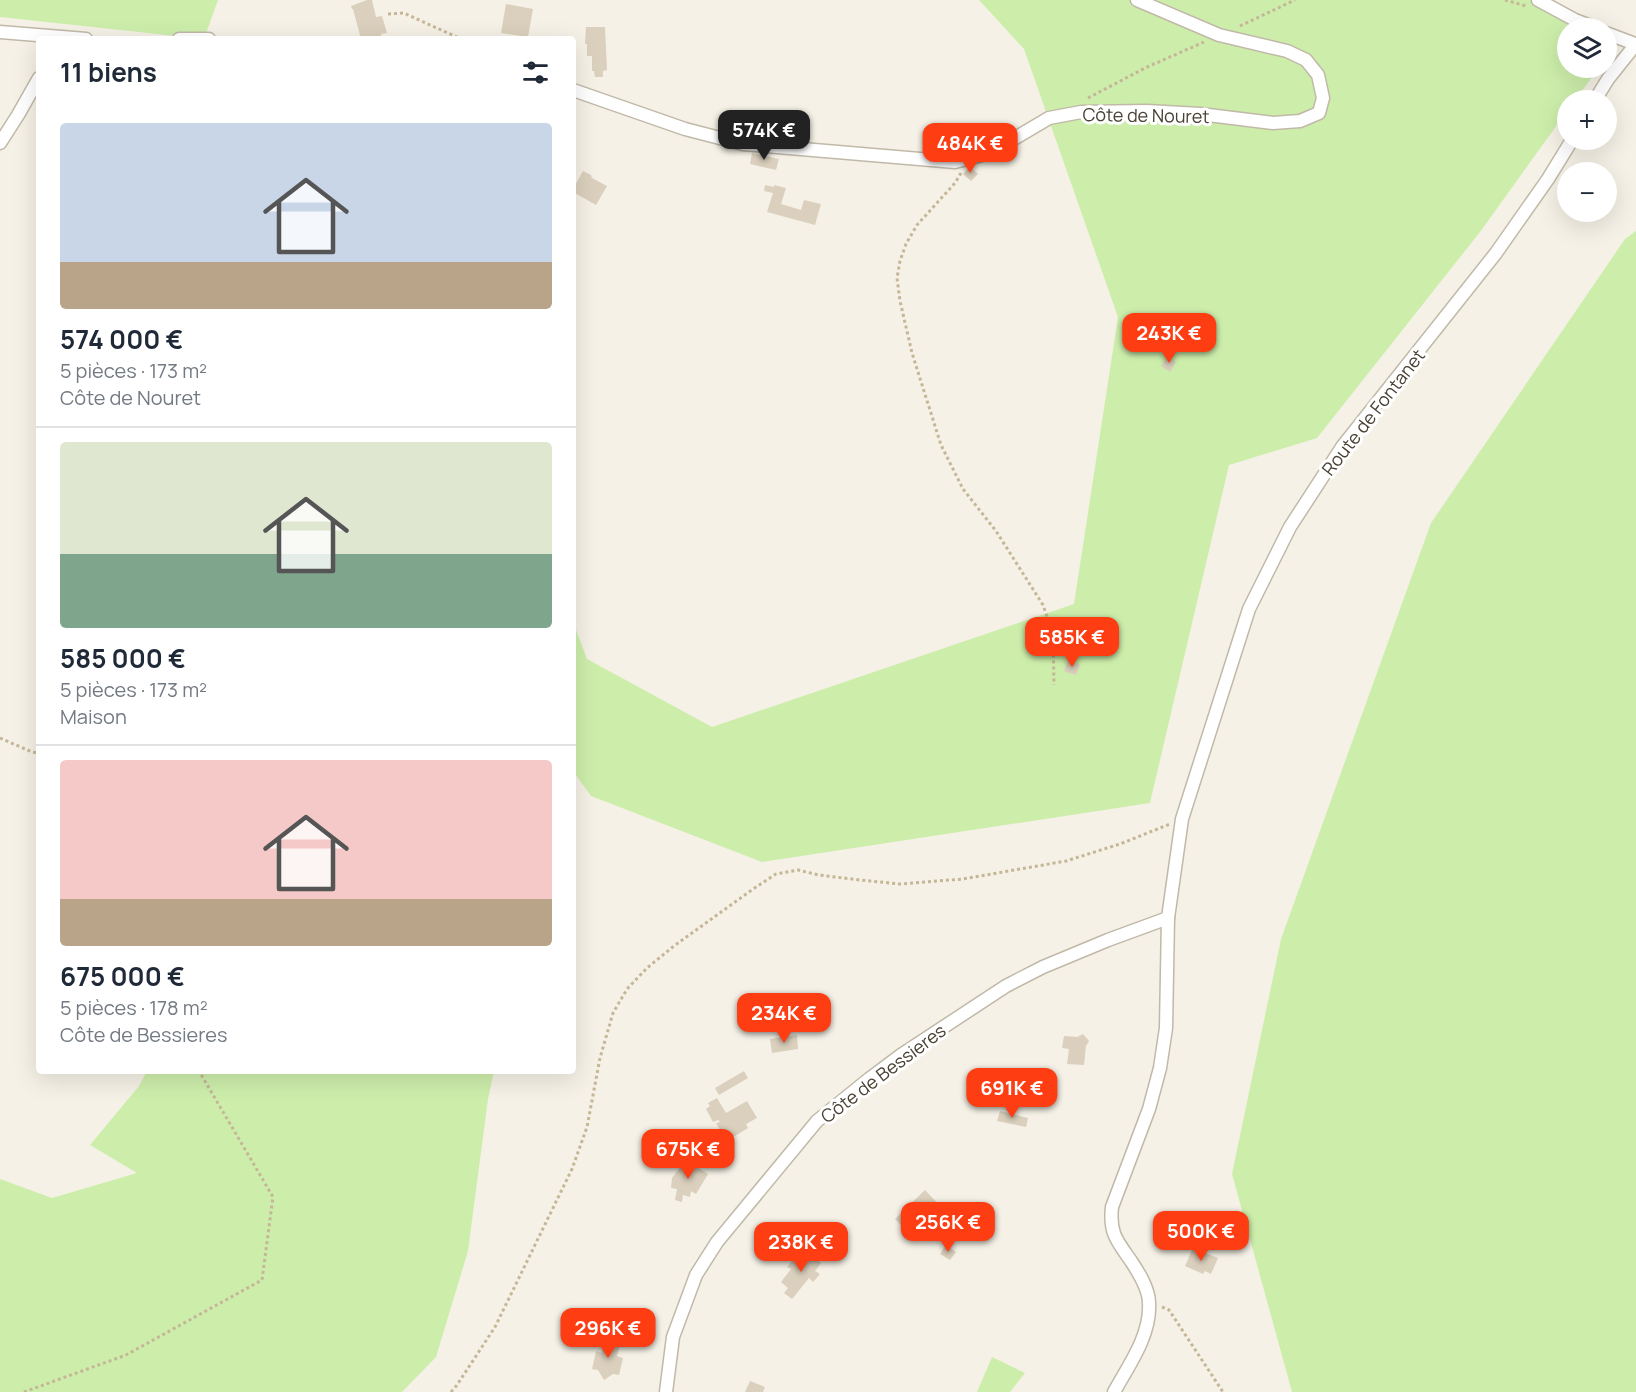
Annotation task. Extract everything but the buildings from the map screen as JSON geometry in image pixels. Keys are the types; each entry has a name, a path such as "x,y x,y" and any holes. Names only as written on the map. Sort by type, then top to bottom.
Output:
{"street":[{"name":"Côte de Nouret","path":"576,91 685,129 743,144 955,162 990,153 1049,118 1081,112 1147,111 1200,114 1273,123 1300,121 1319,113 1323,98 1318,75 1306,60 1287,51 1219,36 1137,0"},
{"path":"1538,0 1571,18"},
{"path":"0,32 36,36"},
{"path":"1601,90 1635,44 1617,37"},
{"path":"0,143 36,83"},
{"name":"Route de Fontanet","path":"1149,1301 1140,1275 1115,1239 1110,1222 1112,1207 1149,1109 1160,1068 1166,1028 1168,918 1182,819 1249,609 1290,527 1342,447 1497,253 1566,150"},
{"name":"Côte de Bessieres","path":"666,1392 673,1337 696,1275 717,1242 817,1121 901,1055 1006,986 1043,966 1168,918"},
{"path":"1114,1392 1141,1343 1148,1320 1149,1301"}],"path":[{"path":"1240,26 1295,0"},
{"path":"388,14 404,13 454,36"},
{"path":"1081,101 1145,68 1219,36"},
{"path":"970,159 955,183 917,225 906,244 897,278 900,302 912,353 941,445 963,489 996,531 1043,605 1053,634 1054,685"},
{"path":"0,738 36,753"},
{"path":"451,1392 495,1327 572,1169 587,1127 600,1058 613,1013 627,990 647,968 674,946 776,874 798,870 849,879 900,884 963,879 1066,861 1120,844 1182,819"},
{"path":"24,1392 126,1355 262,1280 273,1197 201,1074"},
{"path":"1149,1301 1169,1310 1223,1392"}],"green space":[{"path":"0,0 218,0 205,36 176,36 0,17"},
{"path":"979,0 1534,0 1558,18 1557,78 1592,78 1582,90 1557,90 1557,125 1480,232 1317,438 1229,465 1150,803 762,862 591,796 576,775 576,630 587,659 712,727 1074,604 1118,317 1024,49"},
{"path":"1636,231 1636,1392 1292,1392 1232,1174 1281,939 1431,523 1625,239"},
{"path":"145,1074 493,1074 468,1251 436,1357 402,1392 0,1392 0,1179 52,1198 137,1173 90,1145 139,1086"},
{"path":"992,1357 1025,1373 1010,1392 977,1392"}]}
